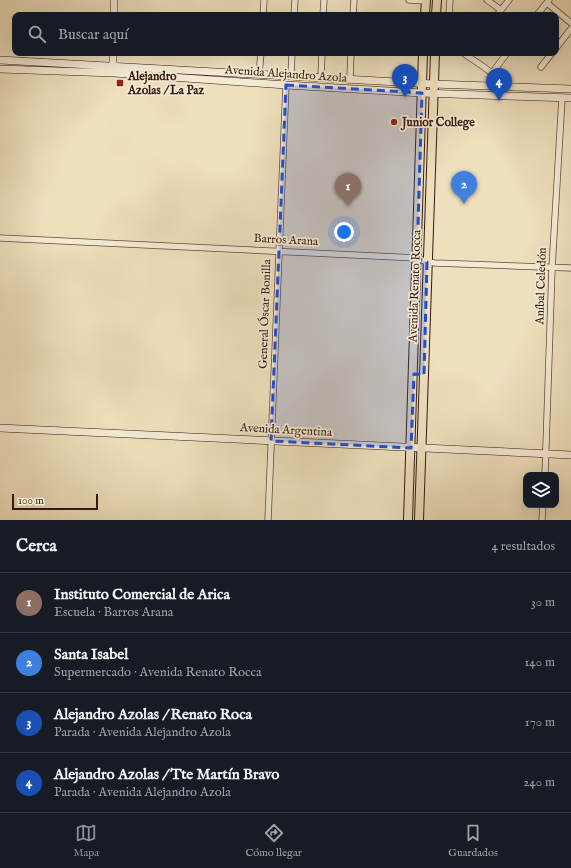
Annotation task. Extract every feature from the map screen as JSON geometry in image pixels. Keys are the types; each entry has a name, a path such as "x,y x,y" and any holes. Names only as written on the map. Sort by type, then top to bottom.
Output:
{"main road":[{"path":"114,0 114,12"},
{"path":"436,12 437,0"},
{"path":"425,12 426,1"},
{"path":"113,56 114,69"},
{"name":"Avenida Renato Rocca","path":"408,520 424,56"},
{"name":"Avenida Renato Rocca","path":"419,520 435,56"},
{"name":"Avenida Alejandro Azola","path":"0,60 286,85 422,93 571,98"},
{"name":"Avenida Alejandro Azola","path":"0,69 114,69 259,74 433,84 571,89"},
{"path":"414,374 424,375"},
{"name":"Avenida Argentina","path":"0,428 571,455"}],"street":[{"path":"263,12 264,0"},
{"path":"294,12 295,0"},
{"path":"324,0 324,12"},
{"path":"353,12 354,0"},
{"path":"409,0 426,1"},
{"path":"449,12 450,0"},
{"path":"487,0 498,12"},
{"path":"500,12 509,0"},
{"path":"539,12 548,1 571,23"},
{"path":"559,44 571,29"},
{"path":"259,74 261,56"},
{"path":"291,76 292,56"},
{"path":"321,78 322,56"},
{"path":"350,79 351,56"},
{"path":"467,56 492,73 502,86"},
{"path":"492,73 505,56"},
{"path":"542,67 550,56"},
{"name":"General Óscar Bonilla","path":"268,520 286,85"},
{"name":"Aníbal Celedón","path":"545,472 552,268 562,98"},
{"name":"Barros Arana","path":"0,238 417,258 427,262 571,268"},
{"path":"542,520 543,508"}],"highlighted area":[{"path":"286,85 422,93 417,258 427,262 424,375 414,374 411,448 271,441"}],"place":[{"name":"Alejandro Azolas / La Paz","path":"120,83"},
{"name":"Alejandro Azolas / Renato Roca","path":"405,97"},
{"name":"Alejandro Azolas / Tte Martín Bravo","path":"499,101"},
{"name":"Junior College","path":"394,122"},
{"name":"Santa Isabel","path":"464,204"},
{"name":"Instituto Comercial de Arica","path":"348,206"}]}
